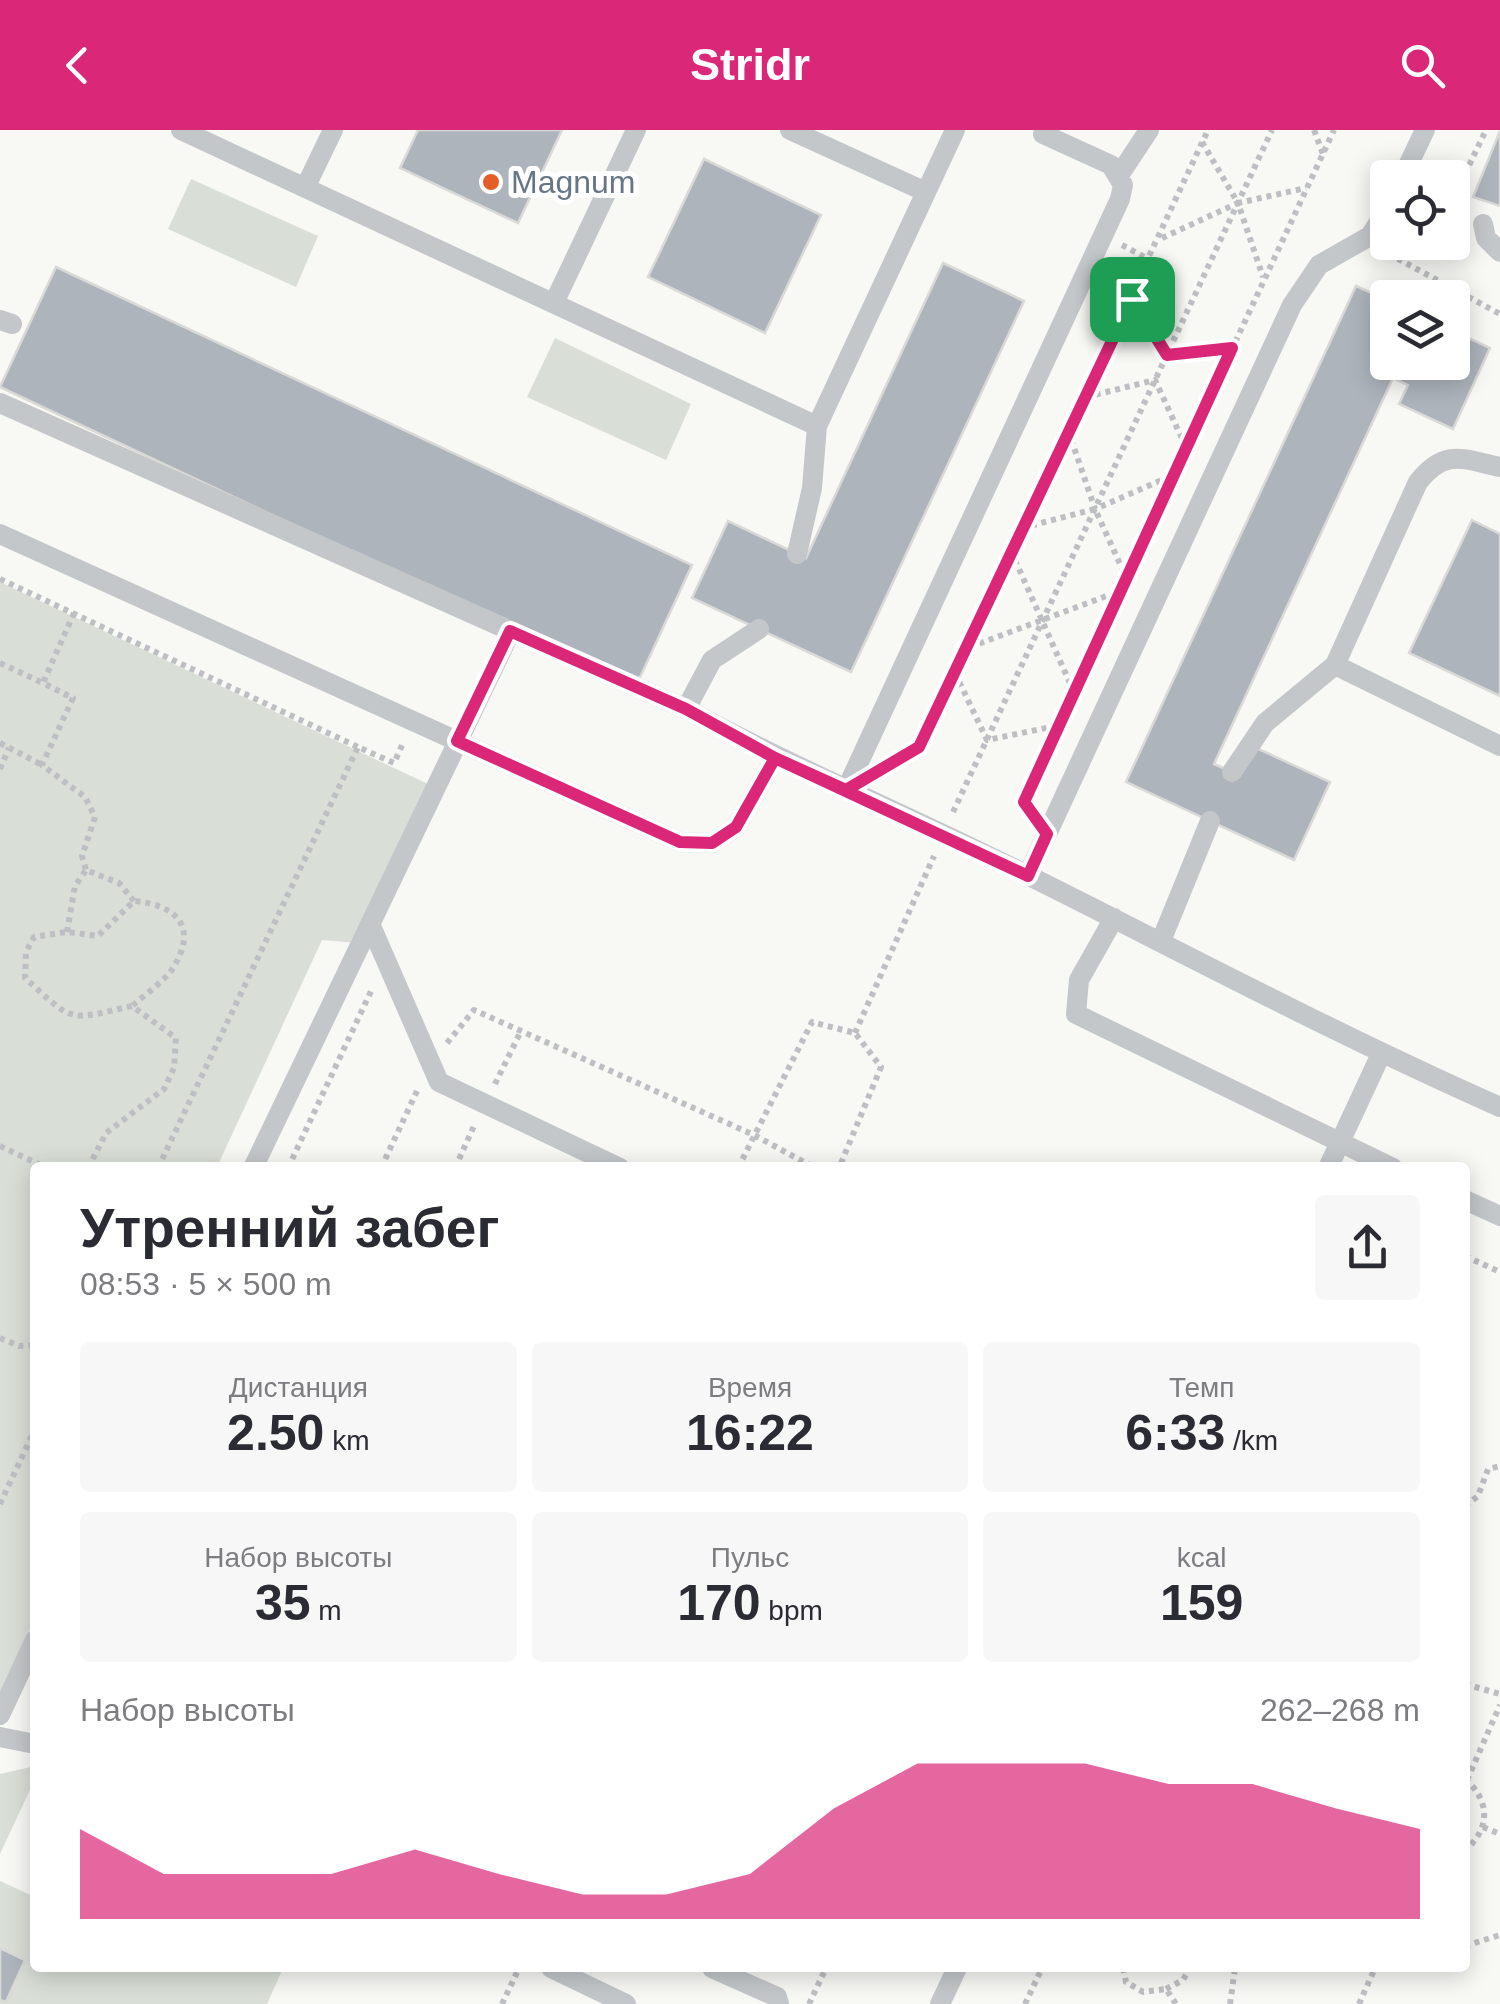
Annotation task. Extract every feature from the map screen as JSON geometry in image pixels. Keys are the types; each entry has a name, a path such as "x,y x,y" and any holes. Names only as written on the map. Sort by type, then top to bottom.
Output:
{"lane":[{"path":"181,130 818,426"},
{"path":"305,188 333,130"},
{"path":"554,303 636,130"},
{"path":"790,130 926,192"},
{"path":"797,554 812,488 818,426 955,130"},
{"path":"846,790 1120,200 1120,174 1149,130"},
{"path":"1411,160 1426,130"},
{"path":"1041,131 1120,174"},
{"path":"1482,224 1486,238 1500,252"},
{"path":"1028,876 1292,305 1319,265 1370,236"},
{"path":"0,404 686,709 775,758 944,833 1380,1054 1500,1107"},
{"path":"1232,772 1265,723 1335,665 1418,482 1432,464 1452,457 1500,467"},
{"path":"0,534 680,842 712,843 736,827 775,758"},
{"path":"686,709 712,660 759,629"},
{"path":"257,1162 510,631"},
{"path":"1335,665 1500,746"},
{"path":"1161,941 1210,821"},
{"path":"1114,918 1079,980 1076,1014 1380,1162"},
{"path":"371,926 438,1082 607,1162"},
{"path":"1331,1162 1380,1054"},
{"path":"1470,1202 1500,1216"},
{"path":"0,1715 30,1651"},
{"path":"0,1737 30,1743"},
{"path":"559,1972 626,2004"},
{"path":"721,1972 777,1998 779,2004"},
{"path":"940,2004 955,1972"}],"path":[{"path":"846,790 919,747 1208,130"},
{"path":"855,1033 944,833 1272,130"},
{"path":"1314,130 1324,154"},
{"path":"1047,834 1024,802 1334,130"},
{"path":"1470,164 1486,130"},
{"path":"1202,142 1238,203 1264,278"},
{"path":"1160,239 1238,203 1307,188"},
{"path":"1399,260 1500,314"},
{"path":"1132,299 1167,355"},
{"path":"1167,355 1232,348"},
{"path":"1085,397 1155,380"},
{"path":"1155,380 1186,446"},
{"path":"1068,430 1094,509 1125,576"},
{"path":"1022,528 1094,509 1172,475"},
{"path":"1011,550 1073,691"},
{"path":"0,579 394,763 414,722"},
{"path":"968,648 1118,592"},
{"path":"44,683 74,613"},
{"path":"0,663 73,698 42,765"},
{"path":"955,673 987,740"},
{"path":"987,740 1057,726"},
{"path":"0,743 42,765 85,797 96,816 82,856 86,870"},
{"path":"161,1162 358,747"},
{"path":"0,770 10,748"},
{"path":"86,870 119,882 134,902"},
{"path":"67,932 75,886 86,870"},
{"path":"134,902 163,904 176,913 184,937 172,969 132,1006 77,1019 60,1013 25,978 26,952 34,937 67,932 98,936 134,902"},
{"path":"91,1162 106,1133 137,1114 164,1089 174,1068 176,1038 132,1006"},
{"path":"384,1162 430,1064 474,1010 754,1135 805,1162"},
{"path":"741,1162 812,1022 855,1033 881,1067 841,1162"},
{"path":"0,1146 34,1162"},
{"path":"1470,1258 1500,1272"},
{"path":"0,1338 19,1346 30,1345"},
{"path":"0,1504 30,1440"},
{"path":"1470,1502 1478,1496 1488,1469 1500,1466"},
{"path":"1470,1685 1500,1694"},
{"path":"1470,1770 1500,1706"},
{"path":"1470,1785 1485,1807 1484,1826 1470,1844"},
{"path":"1484,1826 1500,1834"},
{"path":"1470,1944 1500,1935"},
{"path":"502,2004 517,1972"},
{"path":"810,2004 824,1972"},
{"path":"1025,2004 1040,1972"},
{"path":"1125,1972 1126,1982 1143,1992 1166,1989 1183,1980 1188,1972"},
{"path":"1230,2004 1234,1972"},
{"path":"1358,2004 1373,1972"},
{"path":"1166,1989 1176,2004"}],"shaded area":[{"path":"191,179 318,236 296,287 168,229"},
{"path":"555,338 691,404 666,460 527,397"},
{"path":"0,582 428,784 356,943 322,940 219,1162 30,1162 30,1629 0,1692"},
{"path":"30,1767 30,1790 0,1854 0,1774"},
{"path":"0,1881 30,1895 30,1972 281,1972 267,2004 0,2004"}],"building":[{"path":"418,130 562,130 518,223 400,168"},
{"path":"1500,131 1500,206 1473,197"},
{"path":"704,159 821,215 765,333 648,277"},
{"path":"943,263 1024,301 851,672 692,598 728,521 806,558"},
{"path":"56,267 692,565 636,686 0,387"},
{"path":"1356,286 1370,292 1370,380 1392,380 1214,764 1239,775 1252,746 1330,782 1294,860 1126,782"},
{"path":"1470,339 1490,348 1453,429 1399,404 1408,385 1397,380 1470,380"},
{"path":"1472,520 1500,534 1500,696 1409,653"},
{"path":"0,1948 25,1960 6,2002 0,2000"}],"place":[{"name":"Magnum","path":"491,182"}],"route":[{"path":"1132,299 919,747 846,790 775,758 736,827 712,843 680,842 457,741 510,631 686,709 775,758 944,833 1028,876 1047,834 1024,802 1232,348 1167,355 1132,299"}]}
